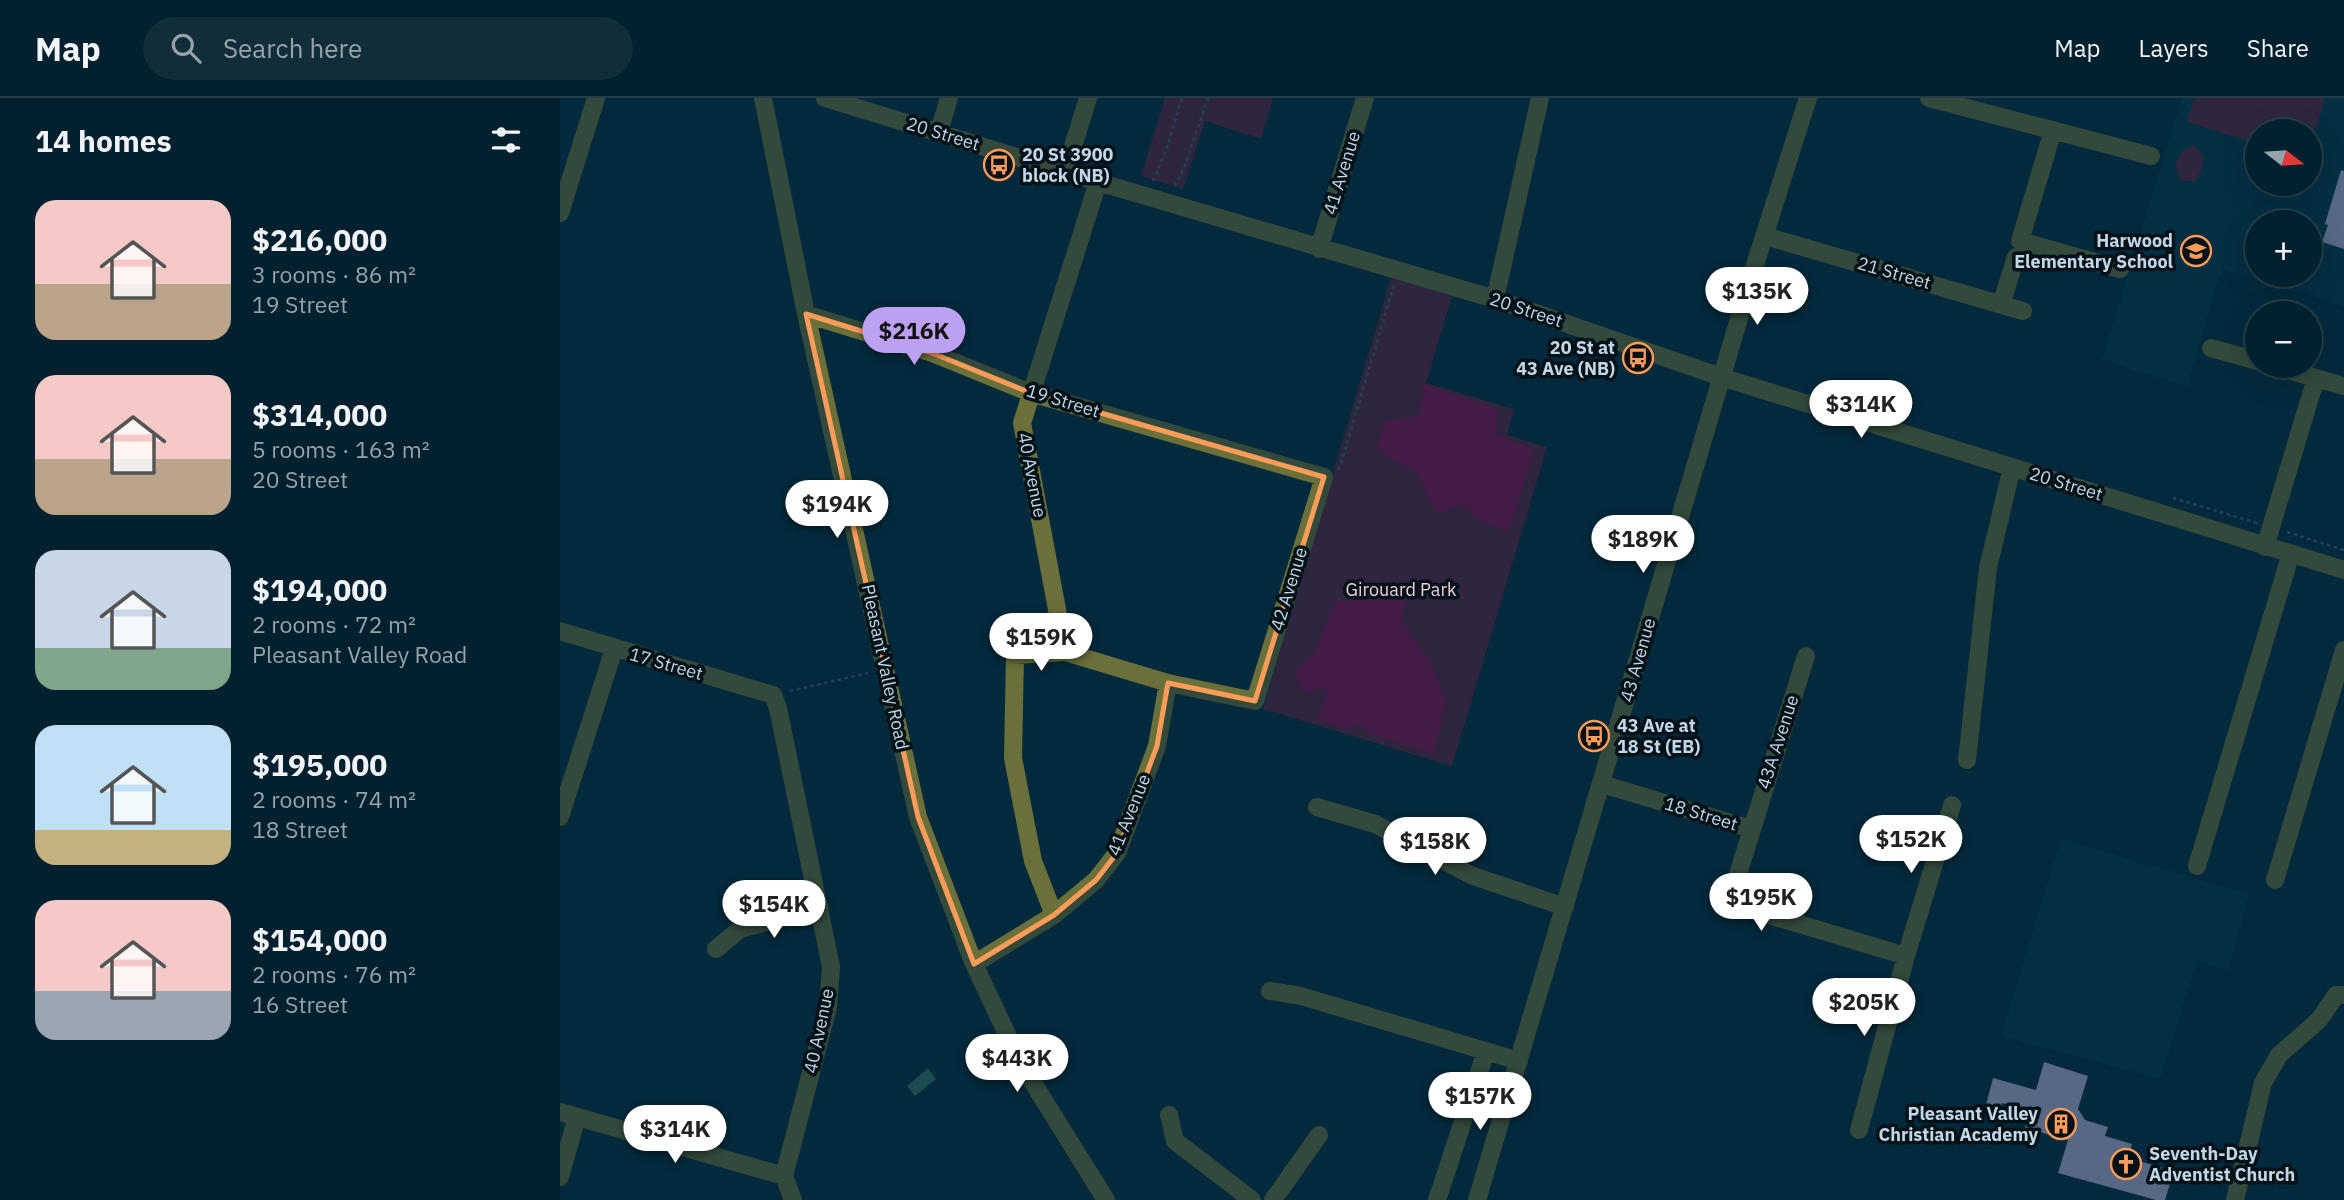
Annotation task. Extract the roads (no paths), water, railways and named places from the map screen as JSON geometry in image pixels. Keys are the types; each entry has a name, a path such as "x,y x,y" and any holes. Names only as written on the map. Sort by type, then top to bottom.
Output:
{"street":[{"path":"560,213 596,98"},
{"name":"Pleasant Valley Road","path":"763,98 806,314 918,817 974,964 1020,1062 1106,1200"},
{"name":"20 Street","path":"825,98 1319,249 1495,299 1721,377 2344,570"},
{"path":"939,132 949,98"},
{"path":"1066,172 1088,98"},
{"name":"41 Avenue","path":"1319,249 1365,98"},
{"path":"1495,299 1540,98"},
{"name":"43 Avenue","path":"1477,1200 1721,377 1808,98"},
{"path":"1929,98 2151,156"},
{"path":"2053,130 2020,241 2120,269"},
{"name":"40 Avenue","path":"1065,652 1022,423 1098,182"},
{"name":"21 Street","path":"1765,236 2023,311"},
{"path":"2001,305 2016,257"},
{"name":"19 Street","path":"806,314 932,353 1031,393 1324,477"},
{"path":"2211,348 2245,357"},
{"path":"2265,547 2316,378 2344,386"},
{"path":"1967,760 1988,568 2012,467"},
{"name":"42 Avenue","path":"1168,682 1255,701 1324,477"},
{"path":"2197,866 2291,553"},
{"name":"17 Street","path":"560,631 773,695"},
{"path":"560,817 614,649"},
{"path":"2275,880 2344,650"},
{"path":"1054,915 1033,861 1013,758 1015,655 1065,652 1168,682"},
{"name":"43A Avenue","path":"1751,829 1806,656"},
{"name":"41 Avenue","path":"974,964 1054,915 1096,880 1117,853 1157,746 1168,682"},
{"name":"40 Avenue","path":"773,695 778,708 831,967 828,1007 784,1175"},
{"name":"18 Street","path":"1602,784 1751,829 1729,903 1906,956"},
{"path":"1859,1130 1906,956 1952,805"},
{"path":"1317,807 1375,824 1473,876 1565,907"},
{"path":"716,949 740,929 820,908"},
{"path":"1270,991 1301,996 1519,1061"},
{"path":"2235,1200 2263,1083 2279,1055 2319,1020 2336,995 2344,995"},
{"path":"1437,1200 1486,1051"},
{"path":"560,1177 568,1115 784,1175 793,1200"},
{"path":"1169,1115 1175,1141 1252,1200"},
{"path":"1273,1200 1319,1135"}],"place":[{"name":"20 St 3900 block (NB)","path":"999,165"},
{"name":"Harwood Elementary School","path":"2196,251"},
{"name":"20 St at 43 Ave (NB)","path":"1638,358"},
{"name":"43 Ave at 18 St (EB)","path":"1594,736"},
{"name":"Pleasant Valley Christian Academy","path":"2061,1124"},
{"name":"Seventh-Day Adventist Church","path":"2126,1164"}],"park label":[{"name":"Girouard Park","path":"1401,590"}]}
